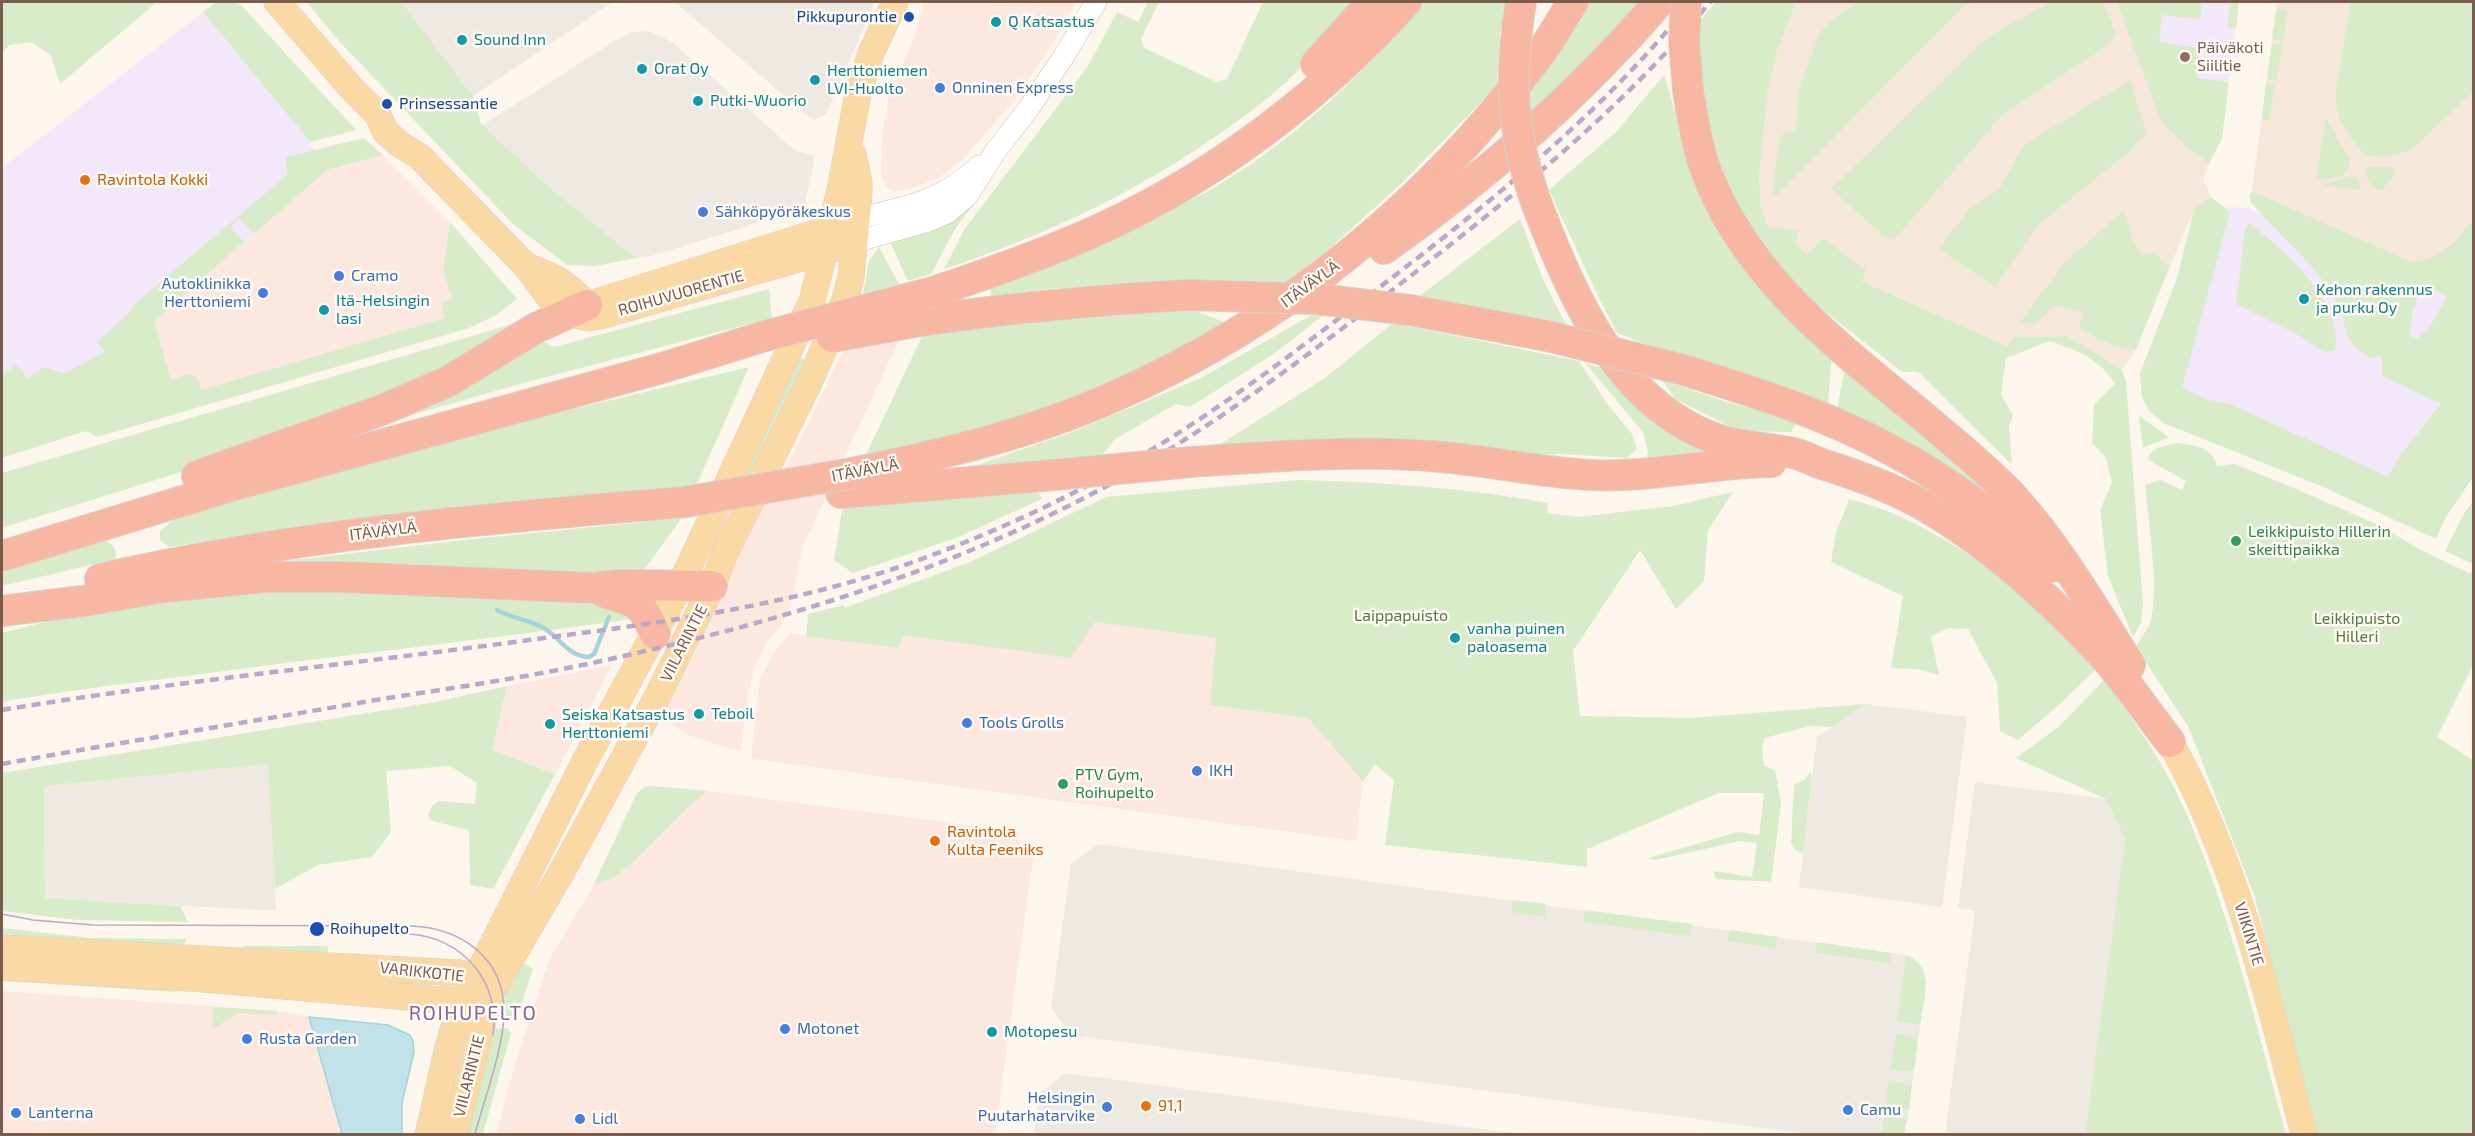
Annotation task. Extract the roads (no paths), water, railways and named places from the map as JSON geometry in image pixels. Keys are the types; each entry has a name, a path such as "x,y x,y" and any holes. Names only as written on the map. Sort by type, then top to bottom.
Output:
{"highway":[{"path":"1191,180 1247,125 1330,51 1372,2"},
{"path":"2,556 75,532 404,437 760,344 933,292 1052,250 1102,228 1191,180 1283,117 1345,64 1406,2"},
{"path":"1521,2 1513,66 1513,98 1523,158 1536,202 1554,248 1593,326 1637,389 1659,408 1702,433 1755,449 1796,454 1874,481 1913,500 1979,543 2031,586 2098,650 2170,742"},
{"name":"ITÄVÄYLÄ","path":"2,603 140,569 272,545 415,527 685,502 788,499 1041,424 1111,398 1177,367 1246,328 1350,255 1455,158 1537,57 1573,2"},
{"path":"1246,328 1341,280 1476,179 1571,95 1659,2"},
{"path":"1686,2 1684,40 1688,90 1696,136 1714,190 1744,244 1770,278 1802,313 1968,455 2012,496 2054,546 2103,622 2139,680 2170,742"},
{"path":"760,344 1035,306 1188,295 1307,298 1410,310 1547,336 1680,369 1799,408 1889,448 1947,484 2001,523 2062,577 2103,622"},
{"path":"75,532 160,488 382,410 447,382 536,328 577,309"},
{"path":"846,483 1065,474 1191,462 1335,453 1414,455 1476,460 1589,475 1675,471 1741,463 1822,464"},
{"path":"2,611 90,600 164,587 265,577 341,577 593,588 619,585 712,586"},
{"path":"593,588 635,602 643,609 655,634"}],"main road":[{"path":"277,2 378,116 386,131 399,144 415,152 526,266 540,287 577,309"},
{"name":"VIILARINTIE","path":"428,1134 452,1028 476,991 585,761 680,586 812,301 829,239 858,94 871,53 895,2"},
{"name":"VIILARINTIE","path":"455,1134 476,991 500,974 560,875 633,742 712,586 731,541 808,385 845,300 856,231 859,182 850,142"},
{"name":"ROIHUVUORENTIE","path":"577,309 587,318 600,316 856,231"},
{"name":"VIIKINTIE","path":"2170,742 2197,794 2233,883 2275,1023 2304,1134"},
{"name":"VARIKKOTIE","path":"2,948 430,970 459,973 476,991"},
{"name":"VARIKKOTIE","path":"2,967 189,978 353,993 476,991"}],"street":[{"path":"856,231 945,193 995,152 1029,108 1064,56 1095,2"}],"water":[{"path":"309,1017 388,1025 410,1035 414,1052 402,1103 402,1134 342,1134"}],"waterway":[{"path":"497,610 542,627 574,653 589,657 594,654 609,617"}],"tram line":[{"path":"2,914 33,920 93,925 411,926 429,928 463,940 477,950 497,976 504,1013 501,1041 475,1134"},
{"path":"409,934 428,937 446,944 461,953 474,966 491,997 494,1016 493,1035"}],"railway":[{"path":"2,710 199,681 575,634 713,613 849,583 983,535 1070,494 1160,445 1316,336 1460,224 1543,155 1620,82 1691,2"},
{"path":"2,764 514,678 651,650 768,620 883,584 995,540 1050,515 1144,465 1233,408 1319,346 1485,217 1565,150 1641,79 1710,2"}],"place":[{"name":"Pikkupurontie","path":"909,17"},
{"name":"Q Katsastus","path":"996,22"},
{"name":"Sound Inn","path":"462,40"},
{"name":"Päiväkoti Siilitie","path":"2185,57"},
{"name":"Orat Oy","path":"642,69"},
{"name":"Herttoniemen LVI-Huolto","path":"815,80"},
{"name":"Onninen Express","path":"940,88"},
{"name":"Putki-Wuorio","path":"698,101"},
{"name":"Prinsessantie","path":"387,104"},
{"name":"Ravintola Kokki","path":"85,180"},
{"name":"Sähköpyöräkeskus","path":"703,212"},
{"name":"Cramo","path":"339,276"},
{"name":"Autoklinikka Herttoniemi","path":"263,293"},
{"name":"Kehon rakennus ja purku Oy","path":"2304,299"},
{"name":"Itä-Helsingin lasi","path":"324,310"},
{"name":"Leikkipuisto Hillerin skeittipaikka","path":"2236,541"},
{"name":"vanha puinen paloasema","path":"1455,638"},
{"name":"Teboil","path":"699,714"},
{"name":"Tools Grolls","path":"967,723"},
{"name":"Seiska Katsastus Herttoniemi","path":"550,724"},
{"name":"IKH","path":"1197,771"},
{"name":"PTV Gym, Roihupelto","path":"1063,784"},
{"name":"Ravintola Kulta Feeniks","path":"935,841"},
{"name":"Roihupelto","path":"317,929"},
{"name":"Motonet","path":"785,1029"},
{"name":"Motopesu","path":"992,1032"},
{"name":"Rusta Garden","path":"247,1039"},
{"name":"91,1","path":"1146,1106"},
{"name":"Helsingin Puutarhatarvike","path":"1107,1107"},
{"name":"Camu","path":"1848,1110"},
{"name":"Lanterna","path":"16,1113"},
{"name":"Lidl","path":"580,1119"}],"district":[{"name":"ROIHUPELTO","path":"473,1013"}],"park label":[{"name":"Laippapuisto","path":"1401,616"},
{"name":"Leikkipuisto Hilleri","path":"2357,628"}]}
